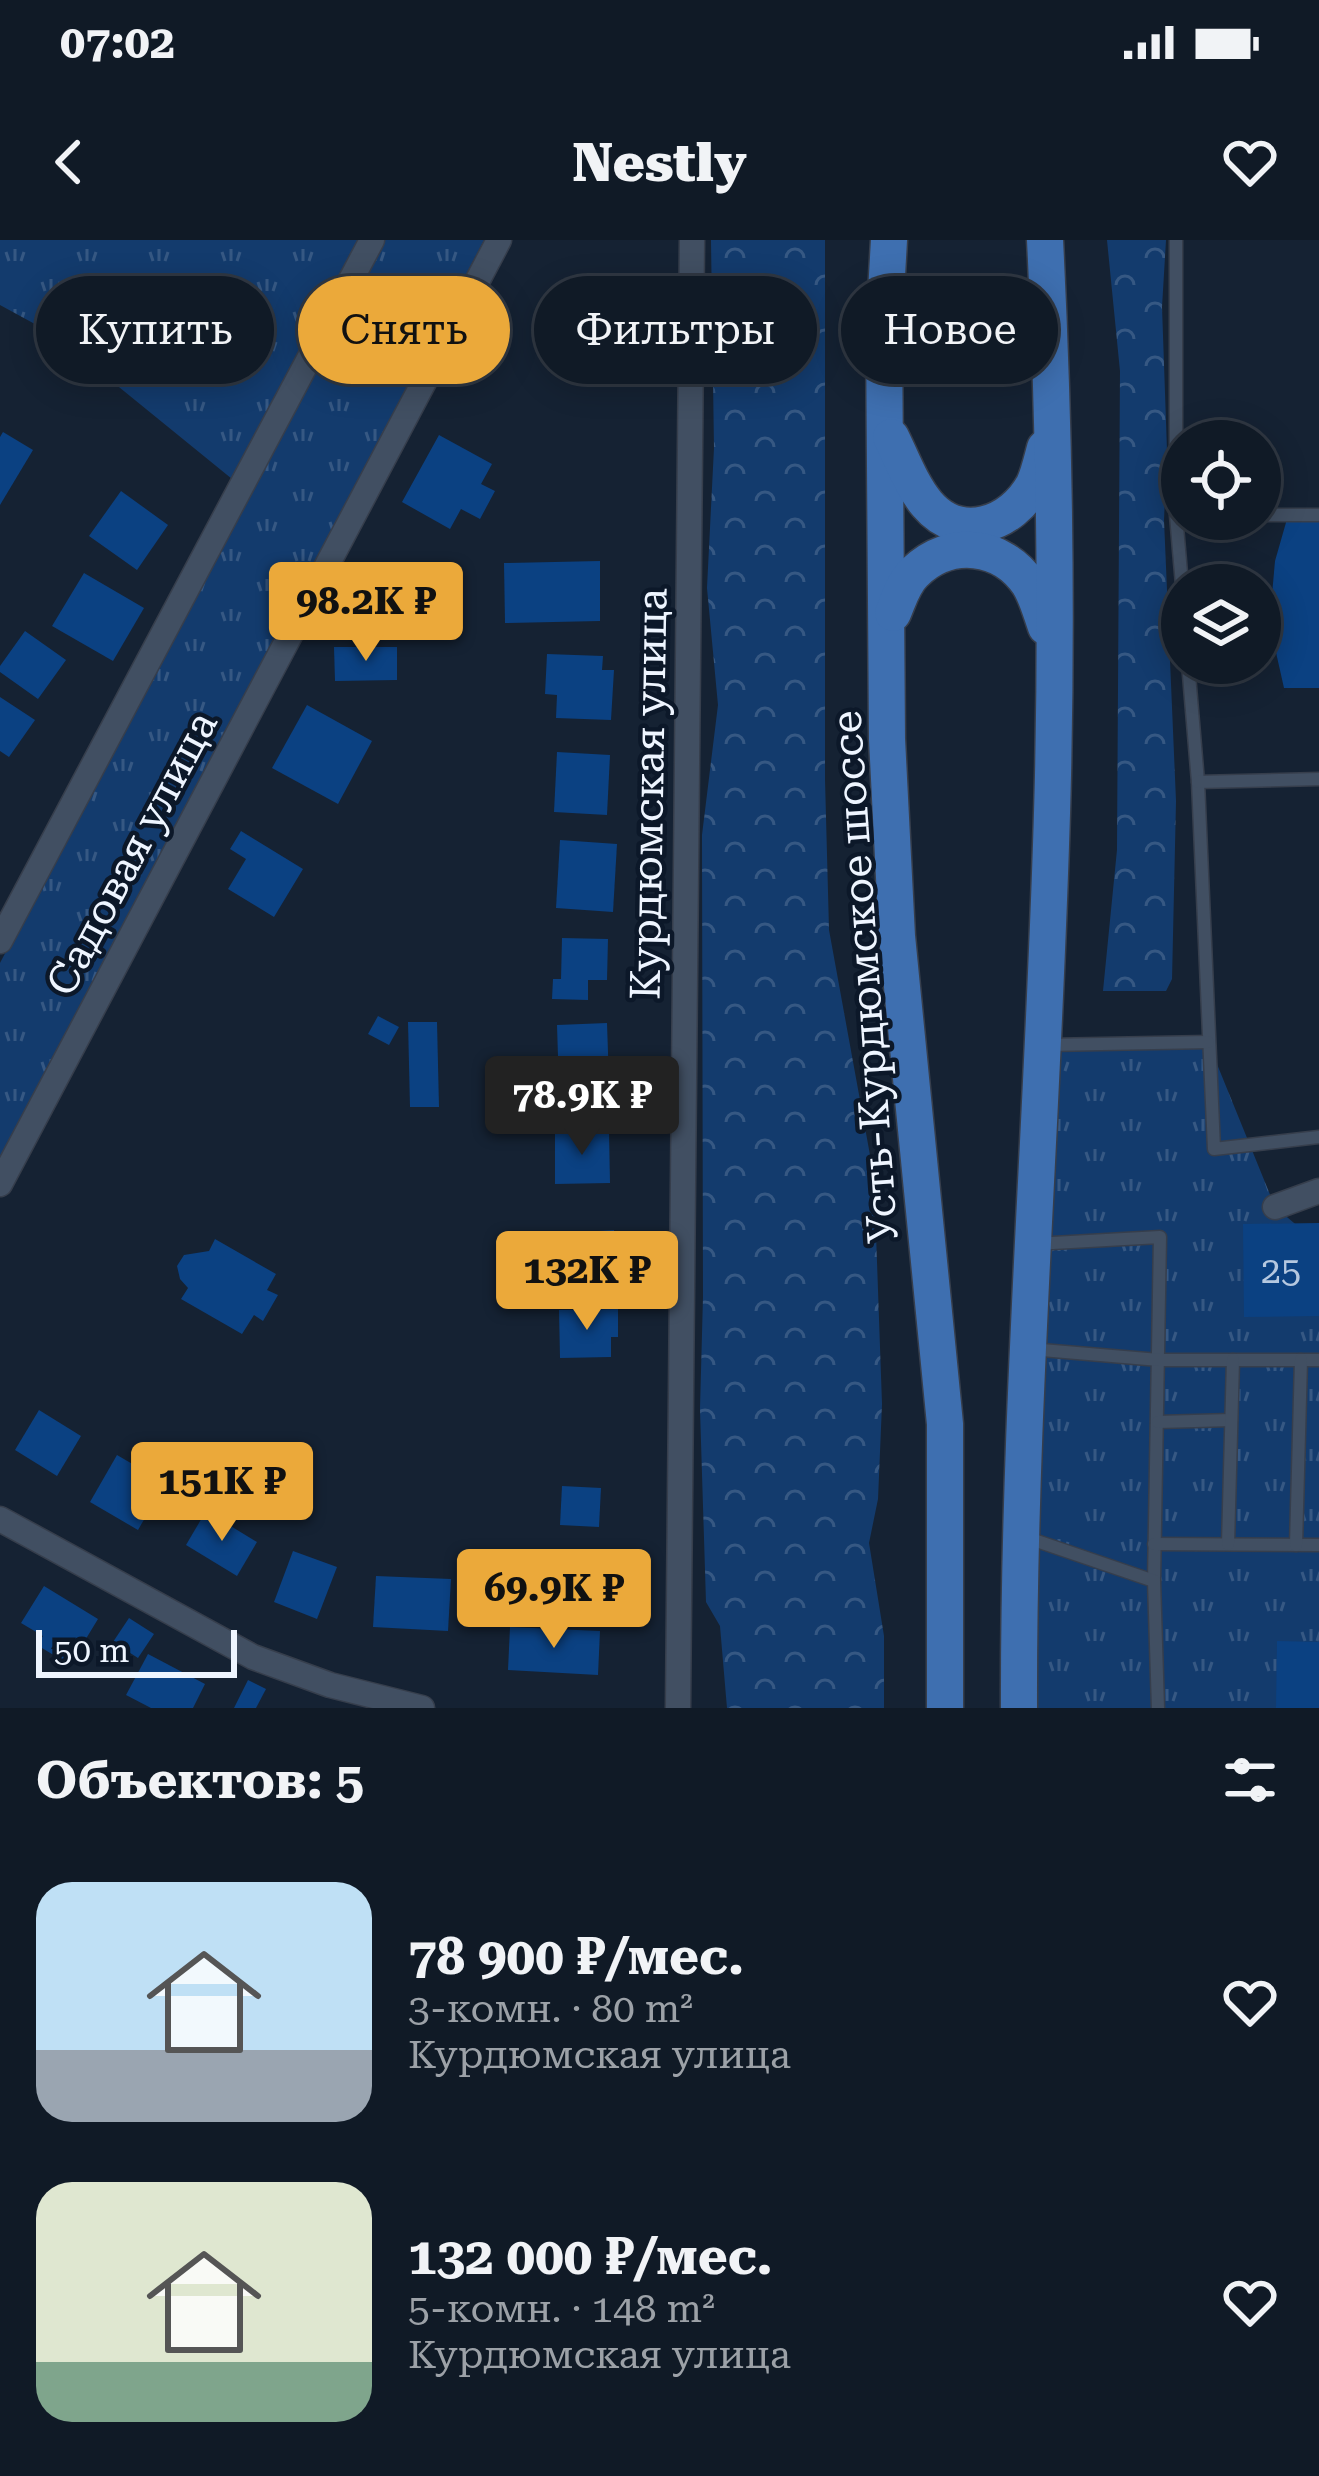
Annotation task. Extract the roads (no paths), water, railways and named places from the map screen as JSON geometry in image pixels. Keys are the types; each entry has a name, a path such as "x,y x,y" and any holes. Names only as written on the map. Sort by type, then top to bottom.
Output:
{"main road":[{"name":"Усть-Курдюмское шоссе","path":"889,240 884,328 887,739 897,937 945,1424 944,1708"},
{"path":"1019,1708 1018,1534 1053,775 1052,423 1045,240"},
{"path":"887,429 924,501 958,525 979,525 999,522 1035,482 1052,423"},
{"path":"889,624 914,572 943,556 974,548 1008,561 1028,583 1053,648"}],"street":[{"name":"Садовая улица","path":"0,941 372,240"},
{"name":"Садовая улица","path":"0,1184 499,240"},
{"name":"Курдюмская улица","path":"678,1708 692,240"},
{"path":"1275,1207 1319,1191"},
{"path":"0,1520 254,1657 330,1685 422,1708"}],"lane":[{"path":"1175,240 1178,420"},
{"path":"1281,515 1319,515"},
{"path":"1190,684 1214,1149 1319,1137"},
{"path":"1198,782 1319,778"},
{"path":"1040,1045 1208,1042"},
{"path":"1034,1244 1160,1237 1154,1544 1158,1708"},
{"path":"1029,1349 1159,1360 1319,1360"},
{"path":"1228,1544 1233,1360"},
{"path":"1295,1545 1301,1360"},
{"path":"1158,1422 1232,1420"},
{"path":"1018,1534 1154,1581"},
{"path":"1154,1544 1319,1545"}]}
